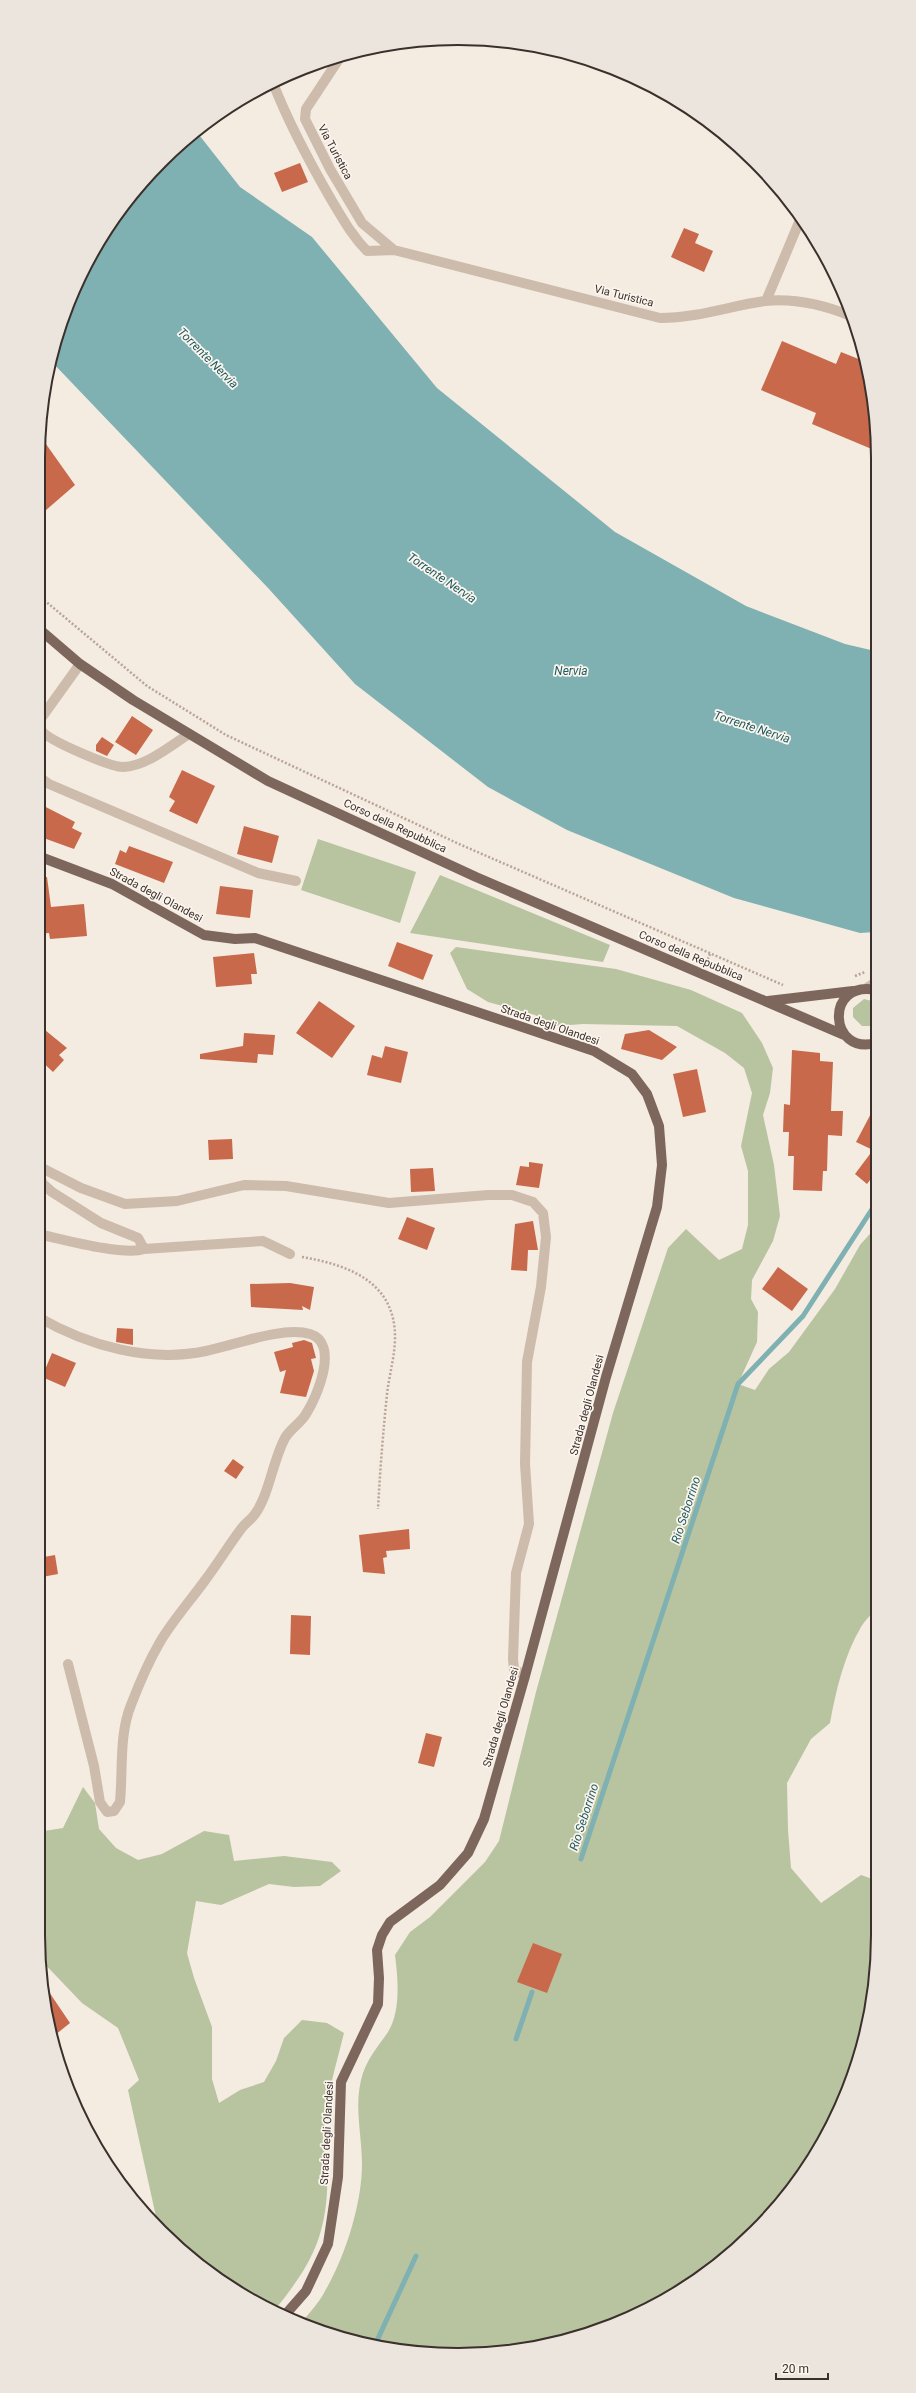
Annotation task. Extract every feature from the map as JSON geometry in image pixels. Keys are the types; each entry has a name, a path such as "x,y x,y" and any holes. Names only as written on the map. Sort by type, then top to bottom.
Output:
{"main road":[{"name":"Corso della Repubblica","path":"45,634 80,664 133,700 268,781 476,877 844,1034 861,1044 871,1045"},
{"name":"Strada degli Olandesi","path":"45,859 112,884 204,935 262,940 594,1051 632,1074 647,1094 659,1126 662,1165 657,1207 606,1377 525,1676 484,1819 468,1853 440,1885 390,1922 382,1935 377,1950 379,1978 378,2004 341,2082 338,2177 328,2244 306,2291 288,2311"},
{"name":"Corso della Repubblica","path":"766,1001 871,989"},
{"path":"844,1034 840,1027 839,1011 841,1003 853,991"}],"street":[{"name":"Via Turistica","path":"336,64 306,108 305,119 330,169 362,223 394,250"},
{"name":"Via Turistica","path":"275,88 287,119 356,240 367,251 394,250 660,318 684,318 766,301 799,302 822,305 845,314"},
{"path":"766,301 798,225"},
{"path":"45,713 80,664"},
{"path":"45,734 49,738 93,758 123,767 148,760 189,734"},
{"path":"45,781 258,874 296,881"},
{"path":"45,1170 81,1188 125,1204 177,1201 244,1185 286,1186 389,1203 488,1195 512,1195 533,1202 543,1212 546,1237 541,1287 527,1362 525,1464 529,1524 516,1573 514,1669 525,1676"},
{"path":"45,1186 52,1192 101,1223 138,1238 144,1249"},
{"path":"45,1235 120,1250 138,1251 144,1249 263,1241 290,1254"},
{"path":"45,1320 96,1342 147,1354 171,1356 205,1351 280,1334 300,1332 312,1334 317,1339 326,1357 323,1374 312,1401 306,1414 286,1436 255,1514 240,1530 226,1552 160,1642 146,1671 130,1707 124,1737 120,1802 114,1810 107,1812 100,1802 94,1766 68,1664"}],"path":[{"path":"45,601 147,686 226,735 459,844 777,984 788,986"},
{"path":"853,977 871,968"},
{"path":"290,1254 333,1262 361,1276 382,1294 393,1313 395,1338 381,1454 378,1509"}],"green space":[{"path":"318,839 416,872 400,923 301,890"},
{"path":"440,875 610,945 603,962 410,933"},
{"path":"456,947 616,969 691,990 742,1013 762,1043 773,1068 770,1093 763,1115 774,1165 780,1216 773,1241 752,1280 751,1299 758,1312 757,1342 738,1384 755,1390 769,1369 789,1352 835,1289 860,1245 871,1233 871,1615 863,1624 855,1638 845,1661 830,1723 811,1739 787,1783 788,1830 791,1868 821,1903 861,1875 871,1879 871,1935 867,1989 857,2042 840,2093 816,2142 786,2186 769,2207 730,2246 687,2278 664,2293 616,2317 565,2334 512,2344 458,2348 431,2347 377,2340 351,2334 305,2319 320,2300 332,2277 351,2230 356,2213 362,2164 358,2107 360,2084 368,2062 388,2032 395,2014 398,1984 395,1955 410,1932 430,1917 485,1862 499,1841 536,1692 613,1413 668,1248 686,1229 719,1260 742,1249 748,1225 748,1171 741,1146 752,1093 744,1068 725,1053 677,1026 583,1024 557,1026 535,1015 488,1002 467,989 450,953"},
{"path":"864,999 871,1001 871,1026 862,1026 853,1017 853,1008"},
{"path":"83,1787 95,1803 99,1829 116,1848 138,1860 162,1854 204,1831 229,1835 234,1861 284,1856 332,1862 341,1871 320,1886 294,1887 269,1884 221,1905 196,1901 187,1953 194,1978 212,2027 212,2079 219,2103 240,2090 264,2082 276,2061 284,2038 302,2020 327,2023 344,2033 325,2119 324,2146 327,2192 322,2227 311,2256 304,2269 278,2306 251,2293 207,2263 186,2246 156,2216 128,2090 139,2080 118,2028 82,2003 46,1966 45,1831 63,1828"}],"water":[{"name":"Nervia","path":"200,136 240,187 312,237 437,388 615,532 746,606 845,644 871,650 871,932 860,933 734,898 567,830 488,787 355,684 269,589 56,366 76,300 100,251 130,207 147,186 166,166"}],"building":[{"path":"300,163 308,182 282,192 274,173"},
{"path":"684,228 699,234 695,243 713,251 704,272 671,257"},
{"path":"782,341 836,364 841,352 859,359 867,404 871,449 812,424 816,413 761,390"},
{"path":"46,443 75,485 45,511"},
{"path":"132,716 153,730 136,755 115,742"},
{"path":"102,737 114,745 107,756 96,751 96,745"},
{"path":"182,770 215,786 197,824 169,811 175,801 169,797"},
{"path":"45,807 75,822 72,828 82,833 74,849 45,839"},
{"path":"244,826 279,836 272,863 237,854"},
{"path":"129,846 173,862 164,883 115,864 120,850 126,853"},
{"path":"45,877 47,877 51,907 84,904 87,936 50,939 49,933 45,933"},
{"path":"220,886 253,890 250,918 216,914"},
{"path":"397,942 433,955 423,980 388,966"},
{"path":"254,953 257,974 251,974 252,984 216,987 213,957"},
{"path":"319,1001 355,1026 332,1058 296,1033"},
{"path":"45,1030 67,1048 59,1055 64,1060 53,1072 45,1065"},
{"path":"649,1030 677,1047 662,1060 621,1049 625,1034"},
{"path":"244,1033 275,1035 273,1055 258,1054 257,1063 200,1059 200,1054 243,1046"},
{"path":"385,1046 408,1052 401,1083 367,1075 372,1055 382,1058"},
{"path":"792,1050 820,1053 820,1061 833,1062 831,1111 843,1111 842,1136 828,1135 827,1171 823,1171 822,1191 793,1190 794,1156 788,1156 789,1132 783,1132 784,1104 790,1105"},
{"path":"697,1069 706,1112 683,1117 673,1074"},
{"path":"871,1114 871,1149 856,1142"},
{"path":"232,1139 233,1159 209,1160 208,1140"},
{"path":"871,1153 871,1179 867,1184 855,1174"},
{"path":"529,1162 543,1164 539,1188 516,1185 520,1166 529,1167"},
{"path":"433,1168 435,1191 411,1192 410,1169"},
{"path":"407,1217 435,1228 427,1250 398,1239"},
{"path":"533,1221 538,1250 528,1250 527,1271 511,1270 515,1224"},
{"path":"778,1267 808,1289 792,1311 762,1289"},
{"path":"290,1283 314,1287 310,1310 302,1306 303,1310 251,1307 250,1284"},
{"path":"117,1328 133,1329 133,1345 116,1342"},
{"path":"304,1340 312,1343 316,1358 311,1359 314,1371 306,1397 280,1393 286,1370 280,1372 274,1352 293,1347 292,1343"},
{"path":"52,1353 76,1363 65,1387 45,1378 45,1370"},
{"path":"233,1459 244,1467 236,1479 224,1471"},
{"path":"409,1529 410,1549 386,1551 387,1557 383,1558 385,1574 363,1572 359,1535"},
{"path":"55,1555 58,1574 45,1576 45,1557"},
{"path":"291,1615 311,1616 310,1655 290,1654"},
{"path":"426,1733 442,1737 434,1767 418,1763"},
{"path":"533,1943 562,1954 547,1993 517,1982"},
{"path":"50,1993 70,2023 57,2033"}],"waterway":[{"name":"Rio Seborrino","path":"581,1859 738,1384 803,1316 871,1211"},
{"name":"Rio Seborrino","path":"516,2039 532,1992"},
{"name":"Rio Seborrino","path":"377,2340 416,2256"}],"water label":[{"name":"Torrente Nervia","path":"208,358"},
{"name":"Torrente Nervia","path":"442,578"},
{"name":"Torrente Nervia","path":"752,727"}]}
